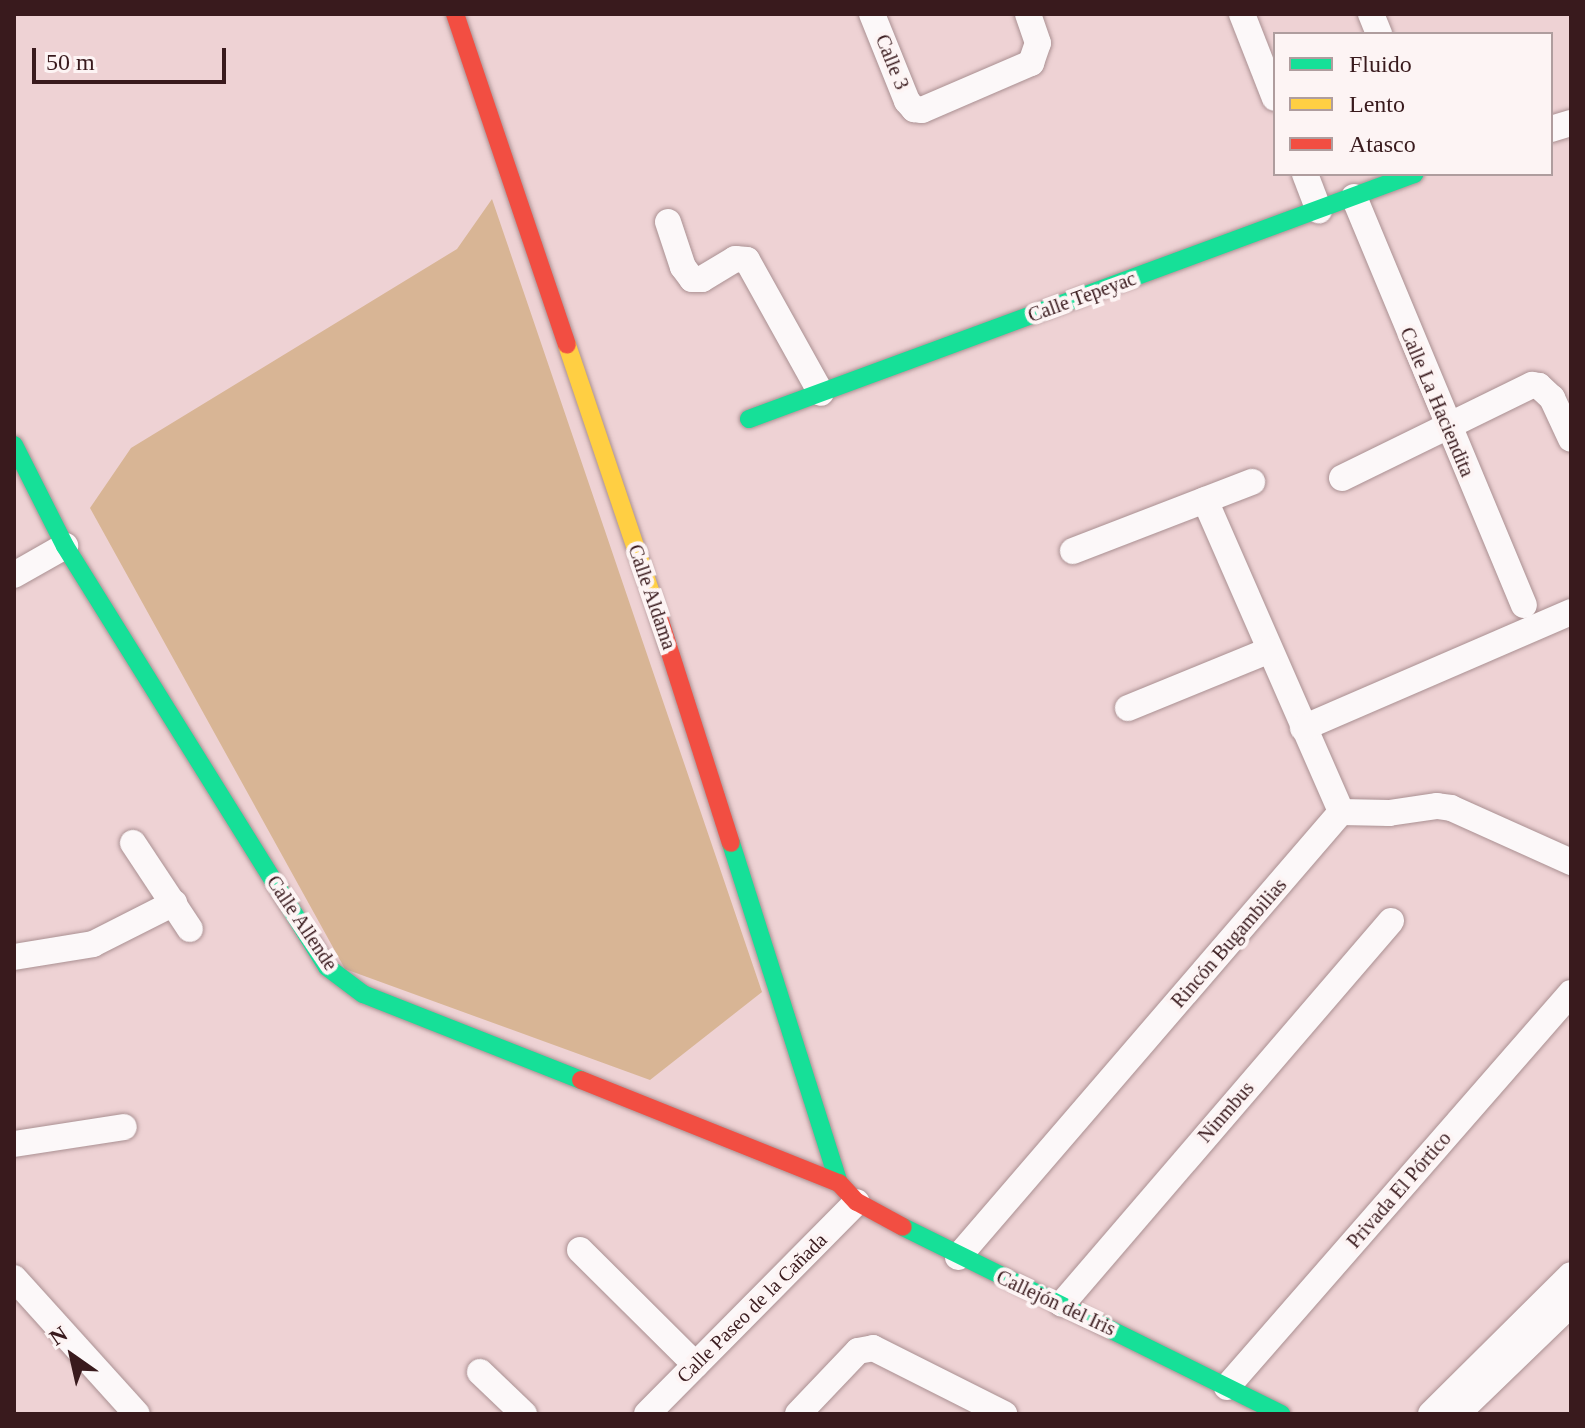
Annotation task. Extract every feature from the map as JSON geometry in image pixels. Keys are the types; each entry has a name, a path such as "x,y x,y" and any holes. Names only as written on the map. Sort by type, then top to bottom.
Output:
{"street":[{"name":"Calle Aldama","path":"455,14 675,665 839,1183"},
{"name":"Calle 3","path":"872,14 907,101 914,109 922,110 1022,68 1036,55 1036,33 1028,14"},
{"path":"1242,14 1273,93"},
{"path":"1306,176 1319,210"},
{"name":"Calle Tepeyac","path":"749,419 1409,176"},
{"name":"Calle La Haciendita","path":"1354,197 1447,428 1524,605"},
{"path":"668,222 683,267 692,279 702,279 735,259 747,260 821,393"},
{"path":"1342,478 1532,385 1539,386 1552,398 1571,439"},
{"name":"Calle Allende","path":"14,445 65,546 327,967 341,981 363,994 839,1183"},
{"path":"1073,551 1252,482"},
{"path":"1205,500 1341,812 1389,813 1437,806 1451,808 1571,862"},
{"path":"14,575 65,546"},
{"path":"1303,728 1571,612"},
{"path":"1128,708 1270,650"},
{"name":"Rincón Bugambilias","path":"958,1257 1341,812"},
{"path":"133,843 190,929"},
{"path":"14,957 93,944 174,903"},
{"name":"Ninmbus","path":"1062,1304 1391,921"},
{"name":"Privada El Pórtico","path":"1227,1387 1571,993"},
{"path":"14,1144 124,1127"},
{"name":"Callejón del Iris","path":"839,1183 857,1202 958,1257 1062,1304 1281,1414"},
{"name":"Calle Paseo de la Cañada","path":"647,1414 857,1202"},
{"path":"580,1250 696,1365"},
{"path":"1449,1409 1571,1275"},
{"path":"14,1278 137,1414"},
{"path":"1449,1409 1571,1304"},
{"path":"798,1414 858,1351 873,1348 1004,1414"},
{"path":"480,1372 524,1414"}],"shaded area":[{"path":"492,199 762,992 650,1080 345,969 90,508 131,448 457,249"}],"traffic: fast":[{"path":"749,419 1409,176"},
{"path":"14,445 65,546 327,967 363,994 581,1080"},
{"path":"731,843 839,1183"},
{"path":"903,1227 1281,1414"}],"traffic: slow":[{"path":"567,345 653,599"}],"traffic: jam":[{"path":"455,14 567,345"},
{"path":"653,599 731,843"},
{"path":"581,1080 839,1183 857,1202 903,1227"}]}
